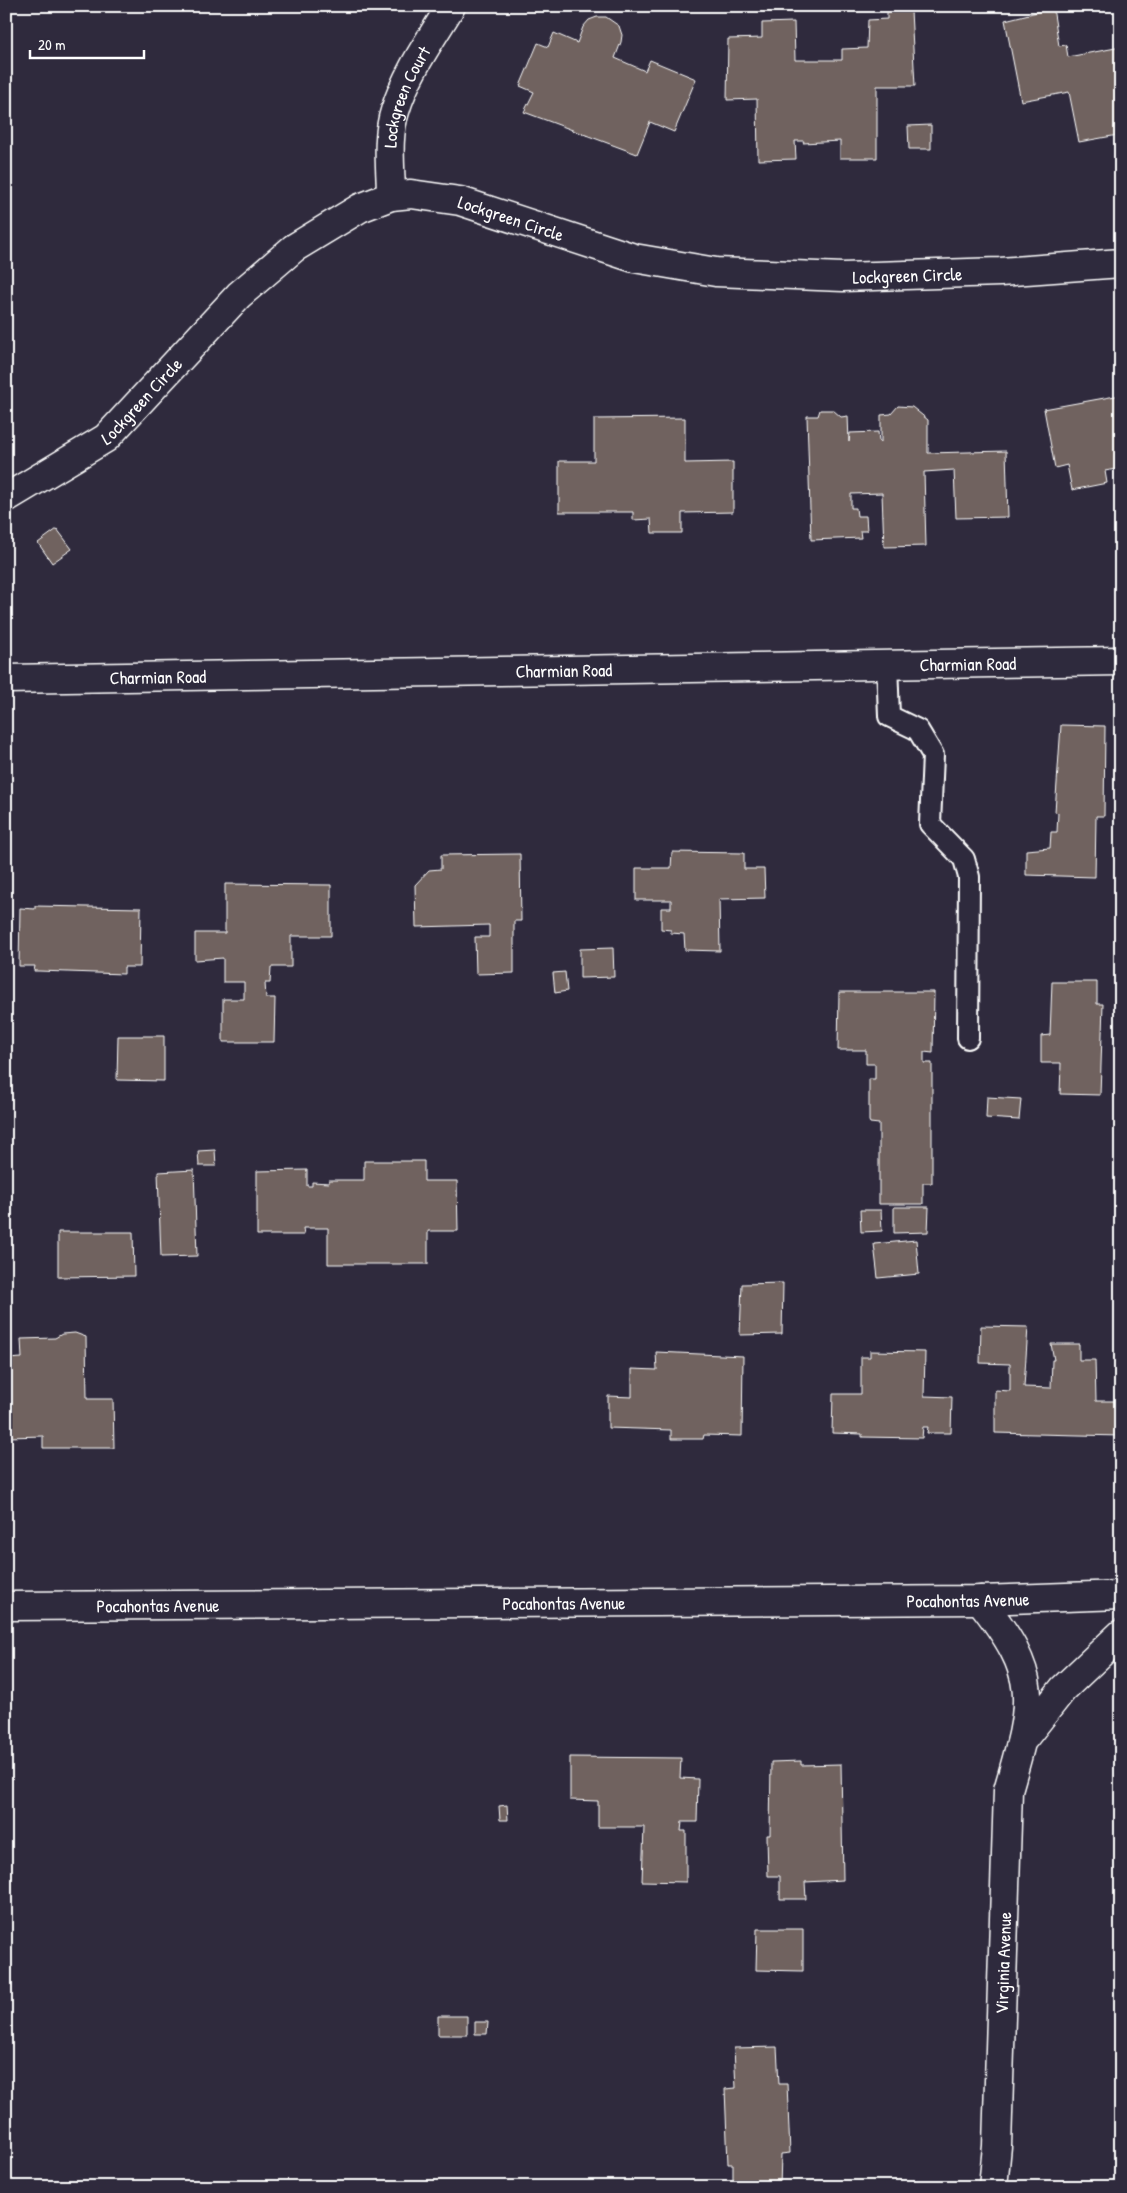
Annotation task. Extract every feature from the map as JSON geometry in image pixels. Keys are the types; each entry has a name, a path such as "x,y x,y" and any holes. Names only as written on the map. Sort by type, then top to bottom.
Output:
{"street":[{"name":"Lockgreen Court","path":"391,196 390,145 394,113 405,86 451,6"},
{"name":"Lockgreen Circle","path":"6,498 106,438 239,295 294,248 360,208 391,196 411,194 460,201 634,258 716,272 843,277 1000,272 1121,263"},
{"name":"Charmian Road","path":"6,679 1121,661"},
{"name":"Pocahontas Avenue","path":"6,1606 980,1600 1121,1595"},
{"name":"Virginia Avenue","path":"980,1600 1003,1629 1024,1670 1029,1701 1022,1740 1008,1790 998,2136 993,2187"},
{"name":"Virginia Avenue","path":"1022,1740 1063,1689 1121,1634"}],"lane":[{"path":"887,664 889,716 918,730 933,755 930,824 964,859 969,877 968,1038"}],"building":[{"path":"1053,8 1059,46 1066,45 1068,57 1121,47 1121,140 1119,140 1118,135 1079,142 1069,92 1021,101 1005,20"},
{"path":"887,10 911,11 915,86 877,86 877,158 840,158 840,141 803,143 804,141 795,141 796,159 758,160 757,99 727,100 728,39 762,38 762,23 794,22 795,60 842,60 842,49 867,48 868,20 887,19"},
{"path":"597,17 606,17 619,26 622,35 615,58 645,71 650,60 696,79 674,132 650,122 637,154 524,112 534,92 520,86 538,43 548,47 554,33 577,43 583,27 589,20"},
{"path":"931,125 931,149 909,149 908,126"},
{"path":"1121,395 1121,468 1105,471 1107,483 1072,490 1067,465 1055,468 1044,409"},
{"path":"898,406 912,407 928,420 928,453 1006,451 1008,517 956,518 954,470 924,472 926,546 884,547 882,493 851,494 851,508 856,508 857,516 866,516 867,531 860,531 861,538 811,540 807,416 818,416 820,410 833,410 841,417 848,416 849,442 850,433 878,432 879,441 881,442 881,415 891,414"},
{"path":"685,418 685,463 733,462 733,512 682,513 682,533 652,533 651,519 633,520 633,512 559,512 559,461 594,461 594,419"},
{"path":"57,529 72,549 52,563 38,543"},
{"path":"1061,725 1105,726 1104,816 1096,816 1095,877 1026,875 1026,850 1050,848 1051,832 1057,832 1058,813 1055,812"},
{"path":"672,852 744,853 744,869 764,869 765,898 719,899 720,951 685,950 684,934 671,933 671,930 661,929 661,908 671,908 671,900 636,900 636,868 671,868"},
{"path":"520,854 521,921 514,921 514,973 476,974 475,937 489,937 489,925 416,927 415,885 429,870 441,869 441,855"},
{"path":"225,884 331,885 331,936 291,936 291,967 271,967 270,983 265,983 266,998 275,998 274,1042 223,1042 223,999 244,999 244,982 223,982 223,958 195,960 195,933 225,933"},
{"path":"35,906 141,908 140,967 124,967 124,974 34,971 35,966 19,966 20,908 35,909"},
{"path":"613,948 614,977 580,978 580,949"},
{"path":"565,972 567,991 555,993 553,973"},
{"path":"1052,982 1097,982 1097,1004 1103,1004 1100,1095 1060,1094 1061,1063 1041,1063 1041,1036 1050,1035"},
{"path":"839,992 934,992 933,1053 924,1052 924,1063 932,1063 932,1183 923,1183 923,1204 879,1204 879,1124 870,1123 869,1121 869,1079 875,1079 875,1064 866,1064 866,1050 838,1050"},
{"path":"118,1036 164,1036 164,1081 117,1080"},
{"path":"987,1097 1021,1099 1019,1120 986,1118"},
{"path":"215,1150 216,1166 199,1166 198,1151"},
{"path":"364,1161 424,1161 424,1181 457,1181 458,1231 428,1231 428,1264 328,1264 328,1228 303,1228 304,1235 257,1235 257,1171 307,1170 307,1186 312,1186 312,1182 329,1183 329,1180 364,1180"},
{"path":"194,1170 197,1256 161,1257 158,1172"},
{"path":"894,1207 929,1207 928,1232 894,1233"},
{"path":"860,1210 881,1210 882,1231 861,1232"},
{"path":"58,1232 133,1232 134,1276 58,1277"},
{"path":"916,1240 919,1274 878,1278 874,1244"},
{"path":"783,1283 782,1334 740,1335 742,1284"},
{"path":"981,1326 1028,1327 1024,1387 1051,1388 1052,1360 1054,1360 1051,1344 1079,1344 1079,1360 1095,1360 1096,1401 1121,1401 1121,1436 995,1433 995,1390 1010,1391 1010,1364 980,1363"},
{"path":"75,1333 86,1337 87,1399 113,1399 114,1448 43,1448 43,1436 8,1437 7,1359 22,1358 21,1339 55,1338 62,1334"},
{"path":"870,1351 925,1352 924,1396 952,1397 951,1433 927,1433 928,1427 923,1427 922,1438 862,1437 862,1434 832,1433 833,1394 861,1394 861,1357 870,1357"},
{"path":"656,1352 743,1356 742,1436 704,1435 703,1439 671,1439 671,1430 608,1428 608,1396 632,1397 632,1369 657,1370"},
{"path":"570,1757 681,1758 680,1778 698,1779 697,1822 682,1822 681,1831 686,1831 686,1882 642,1881 644,1827 598,1827 598,1801 570,1800"},
{"path":"801,1761 801,1765 841,1764 843,1880 805,1882 806,1899 780,1899 780,1876 768,1876 767,1835 770,1835 771,1762"},
{"path":"507,1805 508,1820 500,1820 499,1806"},
{"path":"757,1929 803,1929 803,1971 756,1970"},
{"path":"438,2016 467,2016 467,2035 438,2035"},
{"path":"475,2022 488,2022 487,2034 475,2034"},
{"path":"777,2047 779,2084 787,2084 790,2153 781,2154 780,2187 733,2187 733,2164 728,2164 725,2089 736,2088 734,2048"}]}
